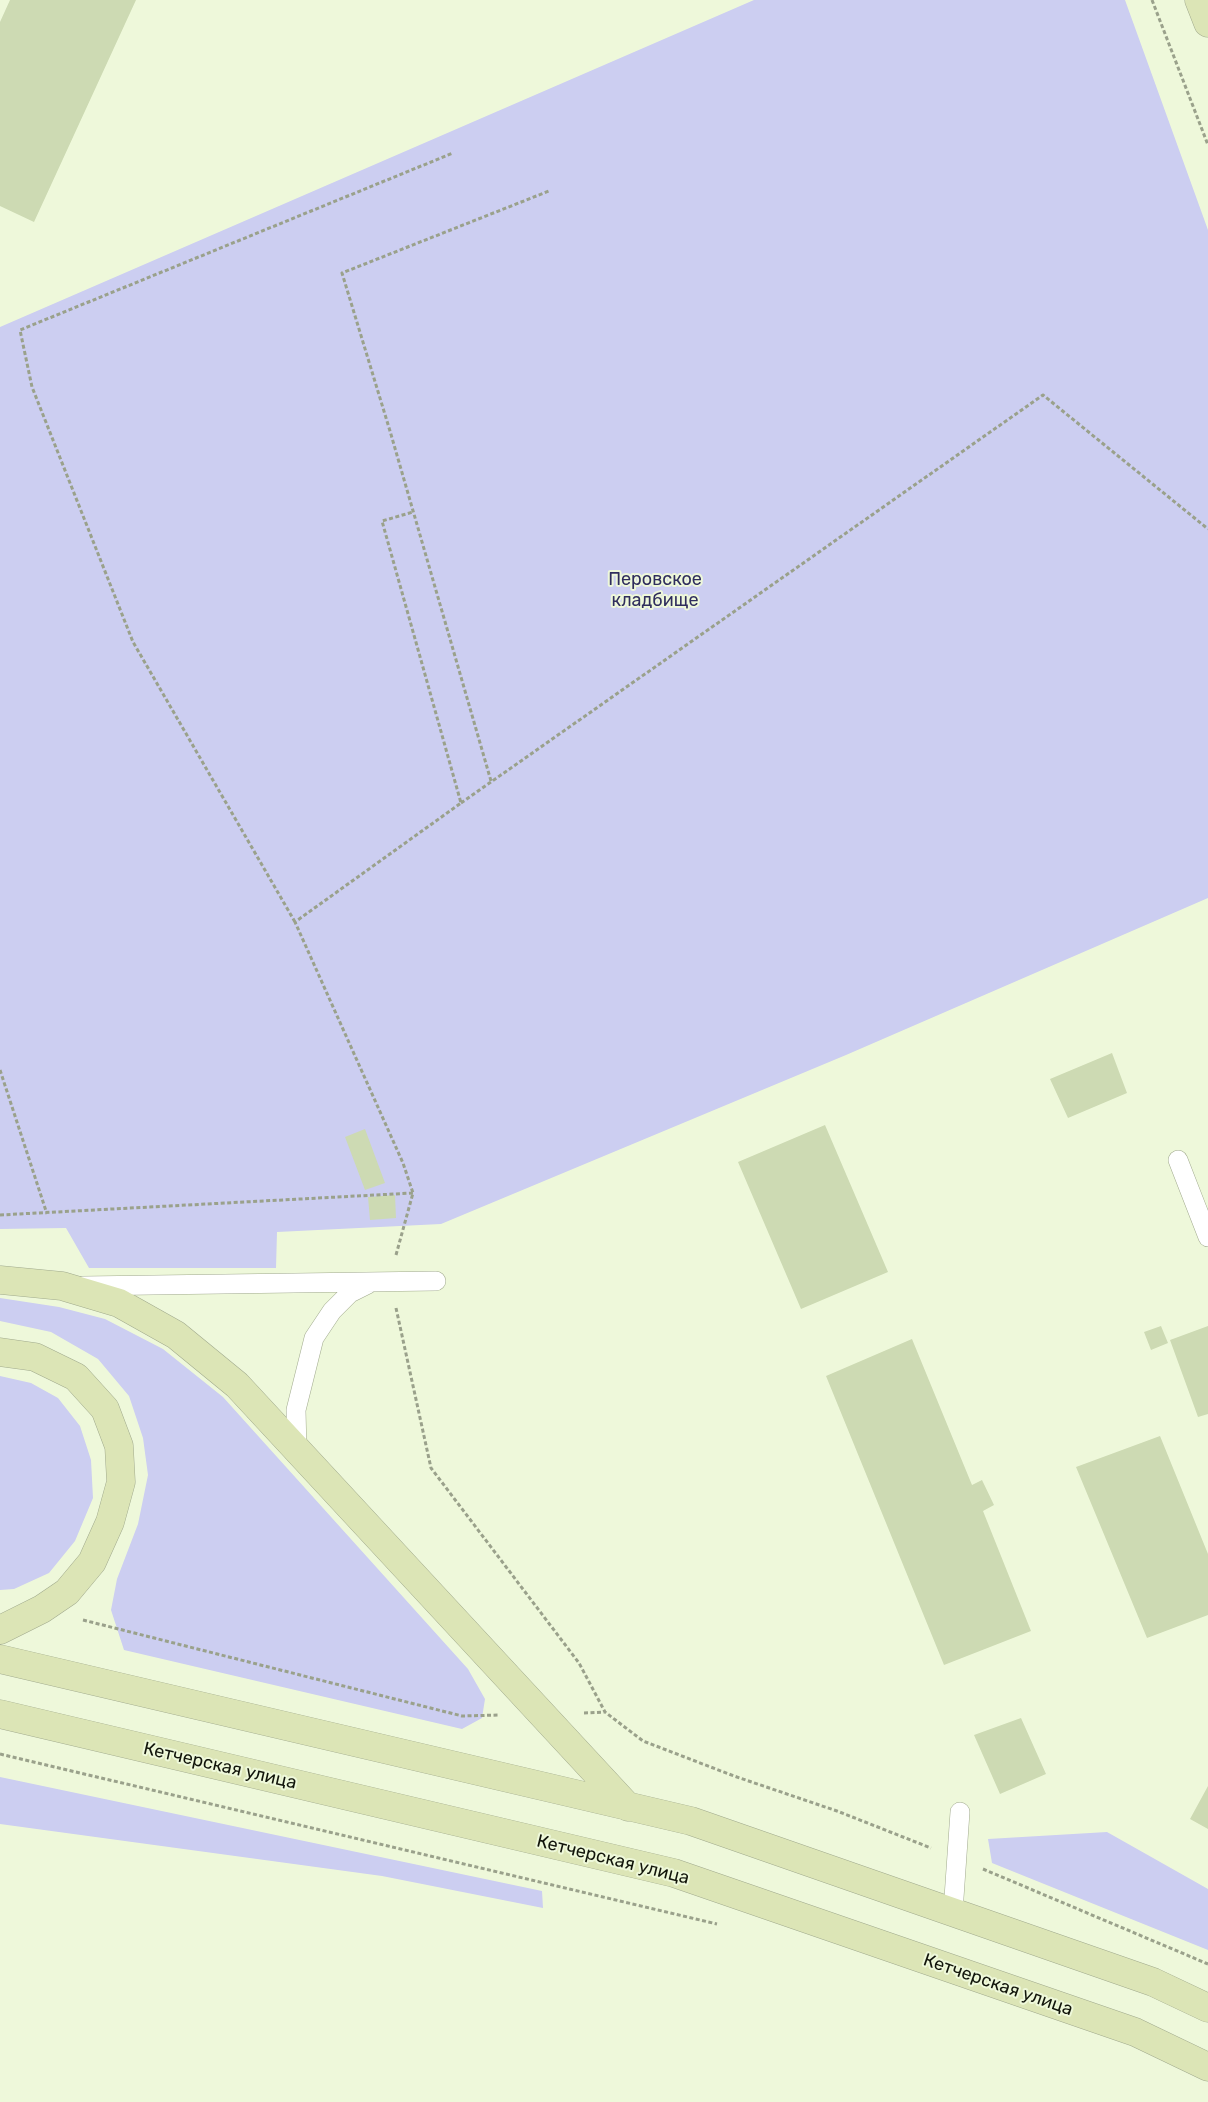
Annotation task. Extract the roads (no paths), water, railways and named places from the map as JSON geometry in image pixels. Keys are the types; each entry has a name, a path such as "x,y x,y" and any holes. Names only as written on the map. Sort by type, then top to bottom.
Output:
{"main road":[{"path":"1199,0 1208,23"},
{"path":"0,1280 62,1286 119,1303 176,1335 237,1385 628,1807"},
{"path":"0,1352 35,1357 76,1377 105,1409 119,1446 121,1482 110,1522 92,1562 67,1592 42,1609 0,1630"},
{"path":"0,1659 691,1821 1153,1982 1208,2008"},
{"name":"Кетчерская улица","path":"0,1714 674,1873 1135,2032 1208,2067"}],"lane":[{"path":"1178,1160 1208,1237"},
{"path":"62,1286 436,1281"},
{"path":"296,1450 296,1410 314,1338 332,1310 350,1293 372,1283"},
{"path":"953,1912 960,1812"}],"park label":[{"name":"Перовское кладбище","path":"655,590"}]}
